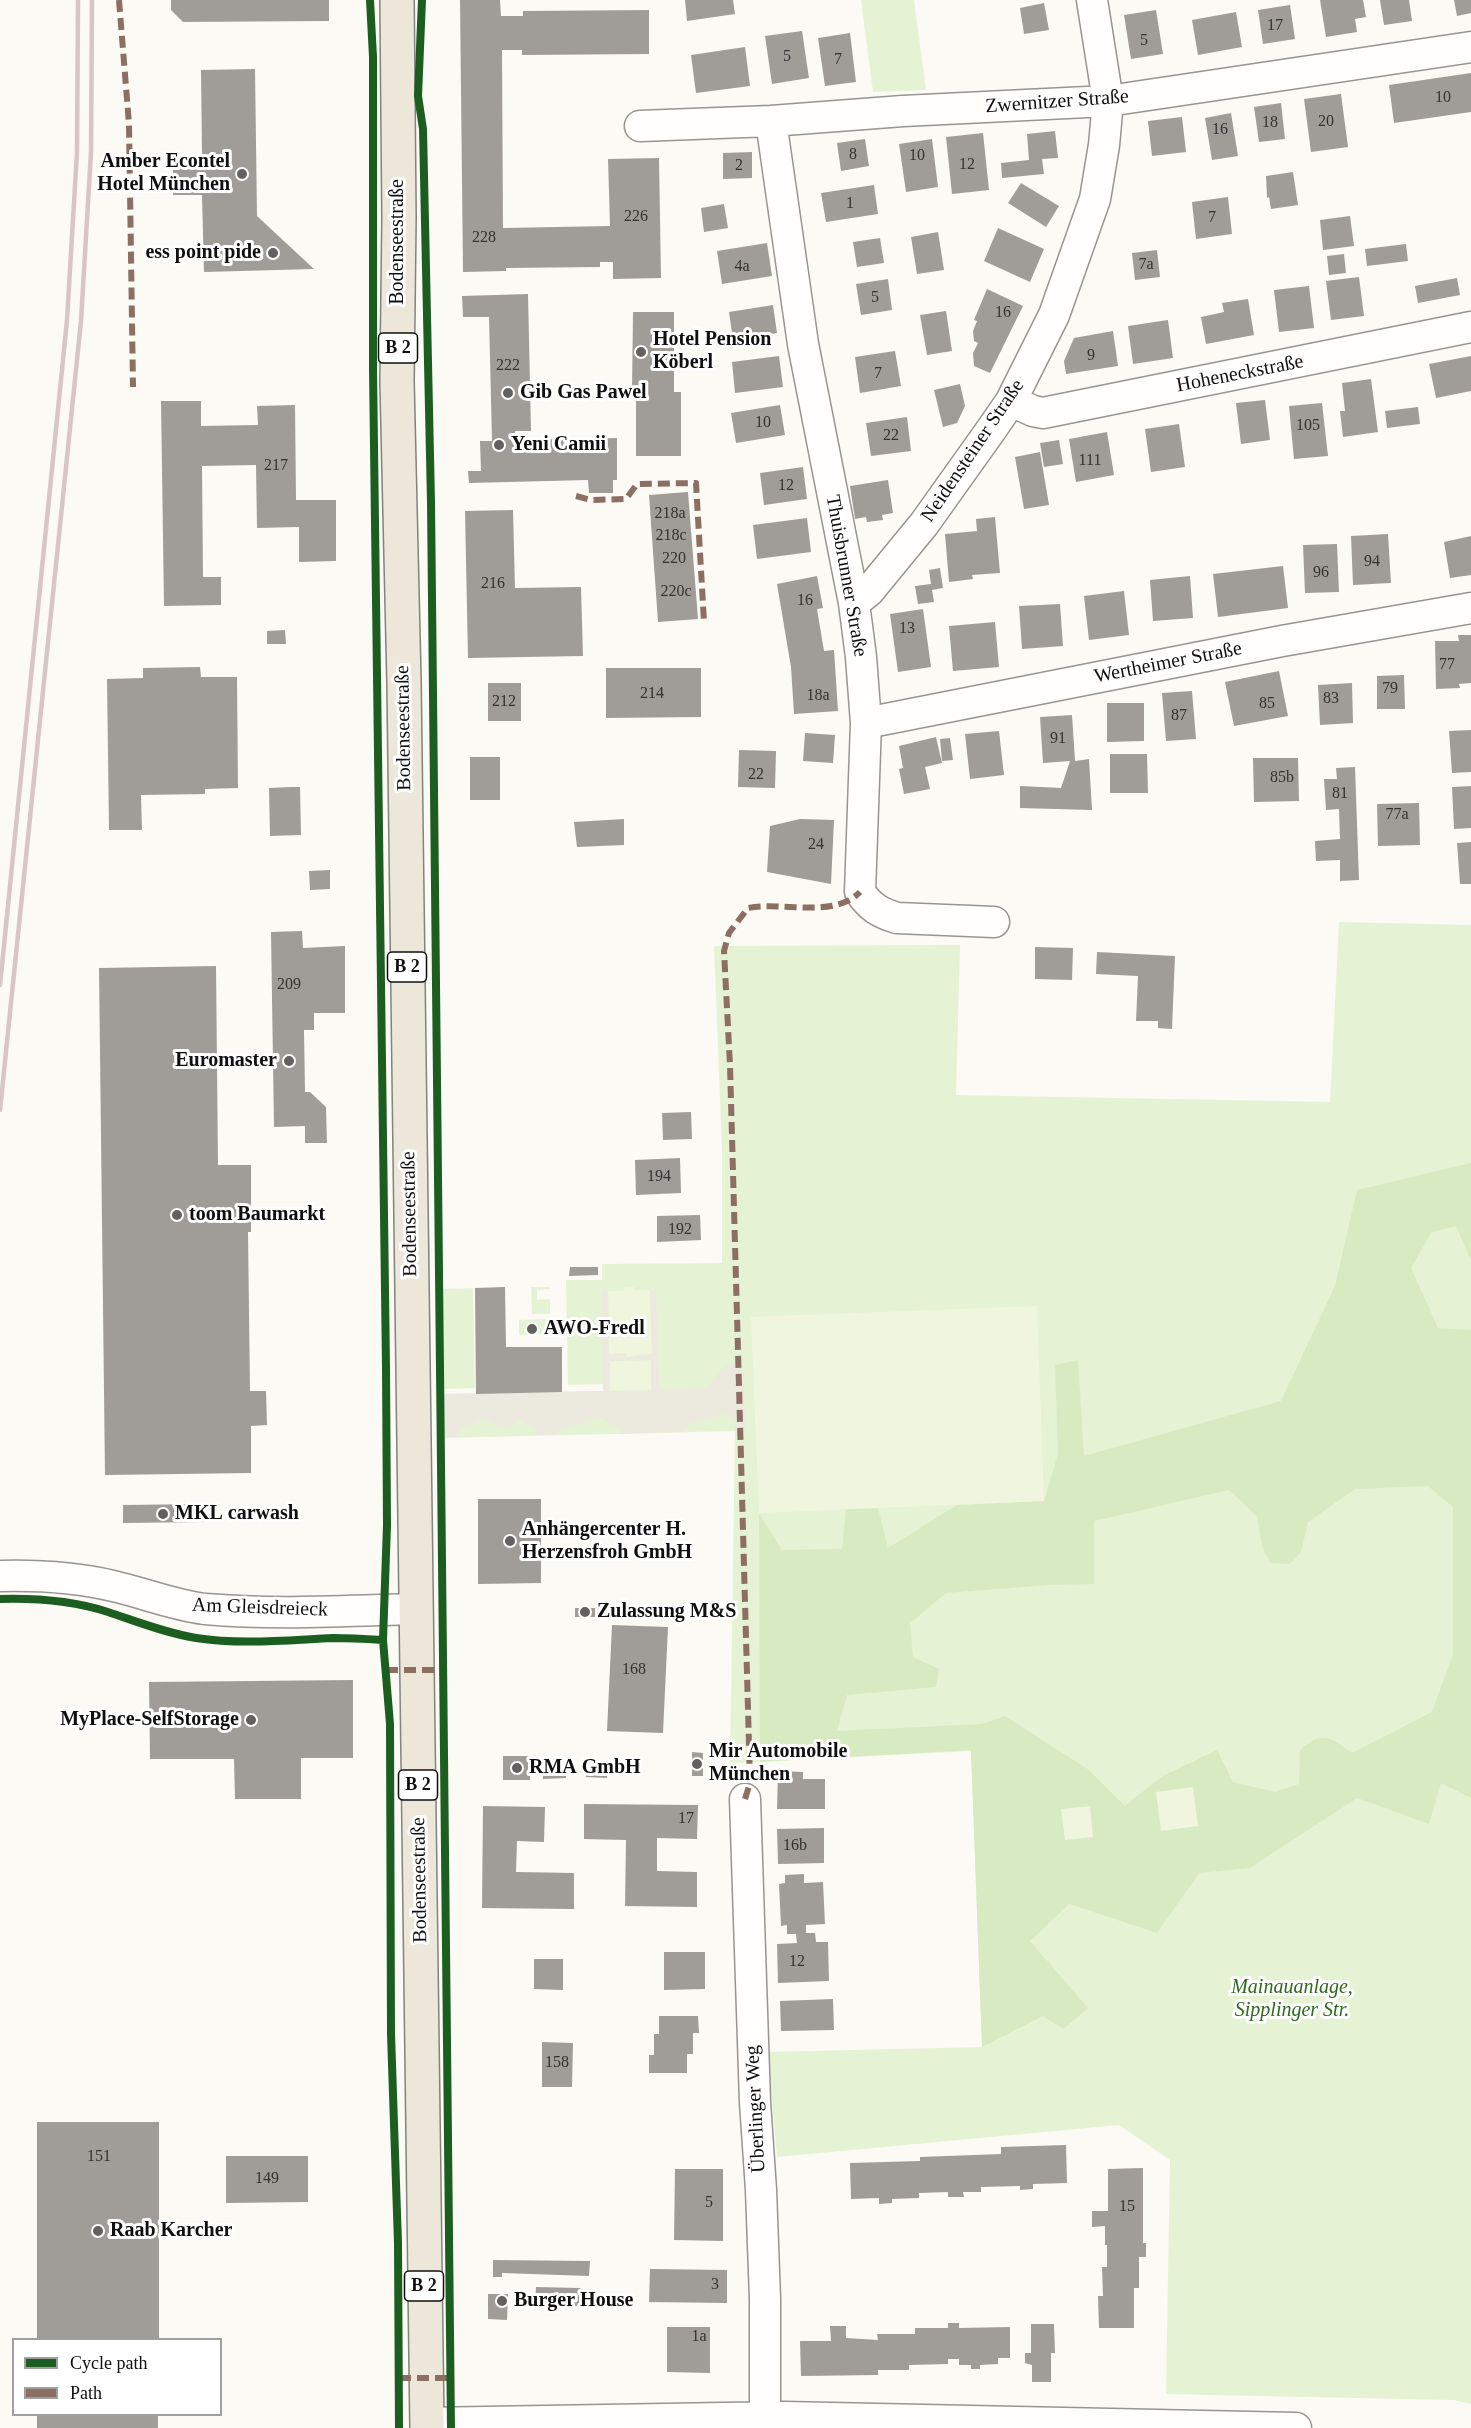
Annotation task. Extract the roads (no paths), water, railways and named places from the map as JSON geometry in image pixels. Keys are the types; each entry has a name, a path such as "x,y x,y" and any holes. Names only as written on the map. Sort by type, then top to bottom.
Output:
{"main road":[{"name":"Bodenseestraße","path":"397,0 399,218 397,381 404,682 427,2425"}],"street":[{"name":"Neidensteiner Straße","path":"854,603 869,591 924,524 1011,401 1054,315 1095,199 1108,101 1092,0"},
{"name":"Zwernitzer Straße","path":"640,126 771,121 903,111 1108,101 1471,47"},
{"name":"Thuisbrunner Straße","path":"771,121 803,344 854,603 861,657 866,723 860,892 868,904 882,913 897,918 994,922"},
{"name":"Hoheneckstraße","path":"1011,401 1043,413 1471,327"},
{"name":"Wertheimer Straße","path":"866,723 1282,641 1471,608"},
{"name":"Am Gleisdreieck","path":"0,1576 60,1576 114,1586 170,1603 205,1608 273,1612 415,1609"},
{"name":"Überlinger Weg","path":"745,1799 754,2102 761,2190 765,2299 765,2418"},
{"path":"427,2425 765,2418 1296,2428"}],"railway":[{"path":"0,985 67,320 77,152 78,0"},
{"path":"0,1110 81,321 91,152 92,0"}],"place":[{"name":"Amber Econtel Hotel München","path":"242,174"},
{"name":"ess point pide","path":"273,253"},
{"name":"Hotel Pension Köberl","path":"641,352"},
{"name":"Gib Gas Pawel","path":"508,393"},
{"name":"Yeni Camii","path":"499,445"},
{"name":"Euromaster","path":"289,1061"},
{"name":"toom Baumarkt","path":"177,1215"},
{"name":"AWO-Fredl","path":"532,1329"},
{"name":"MKL carwash","path":"163,1514"},
{"name":"Anhängercenter H. Herzensfroh GmbH","path":"510,1541"},
{"name":"Zulassung M&S","path":"585,1612"},
{"name":"MyPlace-SelfStorage","path":"251,1720"},
{"name":"Mir Automobile München","path":"697,1764"},
{"name":"RMA GmbH","path":"517,1768"},
{"name":"Raab Karcher","path":"98,2231"},
{"name":"Burger House","path":"502,2301"}],"park label":[{"name":"Mainauanlage, Sipplinger Str.","path":"1292,2000"}]}
